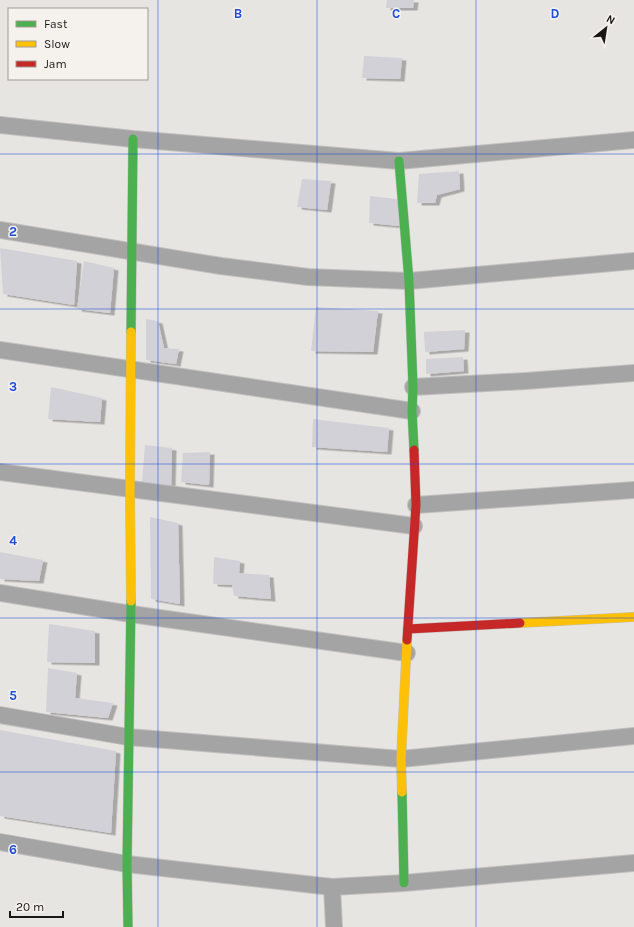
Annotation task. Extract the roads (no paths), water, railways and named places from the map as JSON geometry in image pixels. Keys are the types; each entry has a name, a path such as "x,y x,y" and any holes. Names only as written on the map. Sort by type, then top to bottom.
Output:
{"street":[{"path":"0,125 133,140 399,161 634,140"},
{"path":"128,927 127,864 131,614 130,490 133,140"},
{"path":"399,161 409,281 416,505 402,759 404,883"},
{"path":"0,230 221,266 308,277 409,281 634,261"},
{"path":"0,350 412,411"},
{"path":"413,387 634,373"},
{"path":"0,472 414,526"},
{"path":"416,505 634,490"},
{"path":"0,593 131,614 407,653"},
{"path":"408,629 634,617"},
{"path":"0,715 128,738 402,759 634,736"},
{"path":"0,842 127,864 332,887 404,883 634,863"},
{"path":"332,887 334,927"}]}
